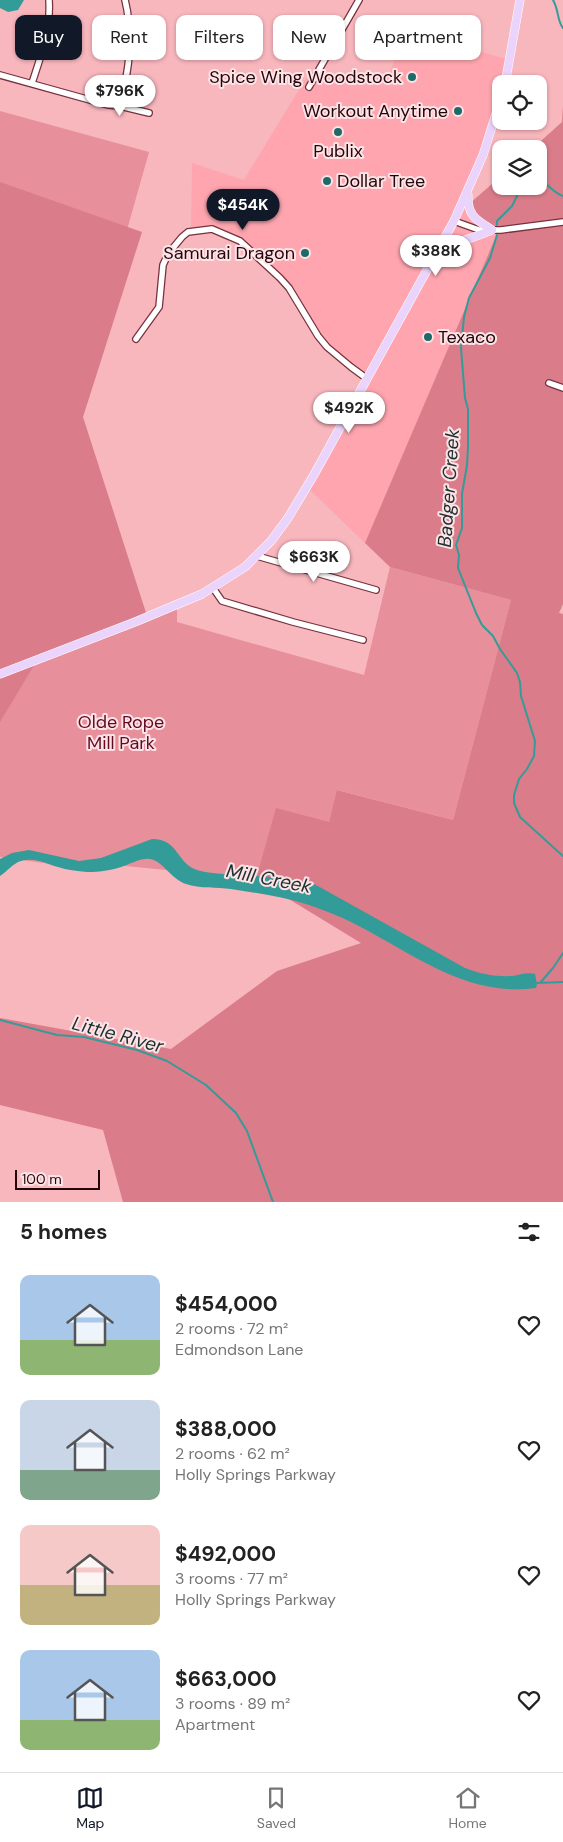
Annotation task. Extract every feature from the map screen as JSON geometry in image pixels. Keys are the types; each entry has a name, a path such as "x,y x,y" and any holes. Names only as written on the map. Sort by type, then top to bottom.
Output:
{"main road":[{"path":"507,75 520,0"},
{"path":"0,674 136,622 213,588 234,575 257,556 280,531 297,504 454,221 469,191 492,128"},
{"path":"469,191 468,203 474,218 492,230"},
{"path":"438,250 492,230"}],"street":[{"path":"32,83 46,40 50,18 49,0"},
{"path":"120,106 130,57 130,21 124,0"},
{"path":"309,87 358,0"},
{"path":"0,75 108,105 149,113"},
{"path":"454,221 472,229 492,230 563,222"},
{"path":"136,339 159,307 163,265 168,254 182,236 188,232 212,229 240,241 274,273 289,288 318,336 327,347 350,368 366,378"},
{"path":"549,383 563,388"},
{"path":"257,556 376,590"},
{"path":"213,588 222,602 362,640"}],"shaded area":[{"path":"481,52 509,60 504,75 492,75 492,113 464,201 498,234 365,543 309,489 368,382 349,369 267,263 227,232 210,226 191,229 192,163 244,180 306,78 389,76 394,60 481,60"},
{"path":"563,106 563,604 559,613 563,614 563,1202 123,1202 103,1130 0,1105 0,1018 171,1049 277,971 361,943 256,879 276,808 329,822 337,790 453,820 511,600 390,567 365,543 497,234 468,205 492,184 492,195 547,195 547,140 542,140 562,122"},
{"path":"0,182 142,232 83,417 148,619 36,662 0,722"}],"green space":[{"name":"Olde Rope Mill Park","path":"0,111 149,152 71,428 134,610 156,616 177,608 177,622 364,675 390,567 511,600 453,820 338,790 329,822 257,879 116,865 102,871 0,857"}],"water":[{"path":"0,0 24,0 18,10 8,12 0,8"},
{"path":"152,839 161,840 173,847 190,867 200,871 294,879 316,885 465,968 500,976 526,973 535,974 536,988 510,989 485,986 462,979 439,970 351,922 330,913 300,902 271,896 186,884 155,860 140,860 111,870 87,872 65,869 38,861 23,860 13,865 0,876 0,859 12,853 29,850 79,861 101,858"}],"waterway":[{"path":"553,0 563,28"},
{"name":"Badger Creek","path":"547,185 563,196"},
{"name":"Badger Creek","path":"497,225 497,221 512,206 518,195"},
{"name":"Badger Creek","path":"497,235 490,258 469,298 464,317 461,348 465,398 468,409 468,447 462,494 462,528 456,545 459,555 458,568 482,625 493,636 517,673 521,696 535,741 534,756 519,779 514,795 514,803 520,817 563,856"},
{"name":"Badger Creek","path":"540,983 563,953"},
{"name":"Mill Creek","path":"536,983 563,982"},
{"name":"Little River","path":"0,1020 57,1035 84,1037 137,1050 167,1061 206,1085 236,1113 247,1131 273,1202"}],"place":[{"name":"Spice Wing Woodstock","path":"412,77"},
{"name":"Workout Anytime","path":"458,111"},
{"name":"Publix","path":"338,132"},
{"name":"Dollar Tree","path":"327,181"},
{"name":"Samurai Dragon","path":"305,253"},
{"name":"Texaco","path":"428,337"}]}
